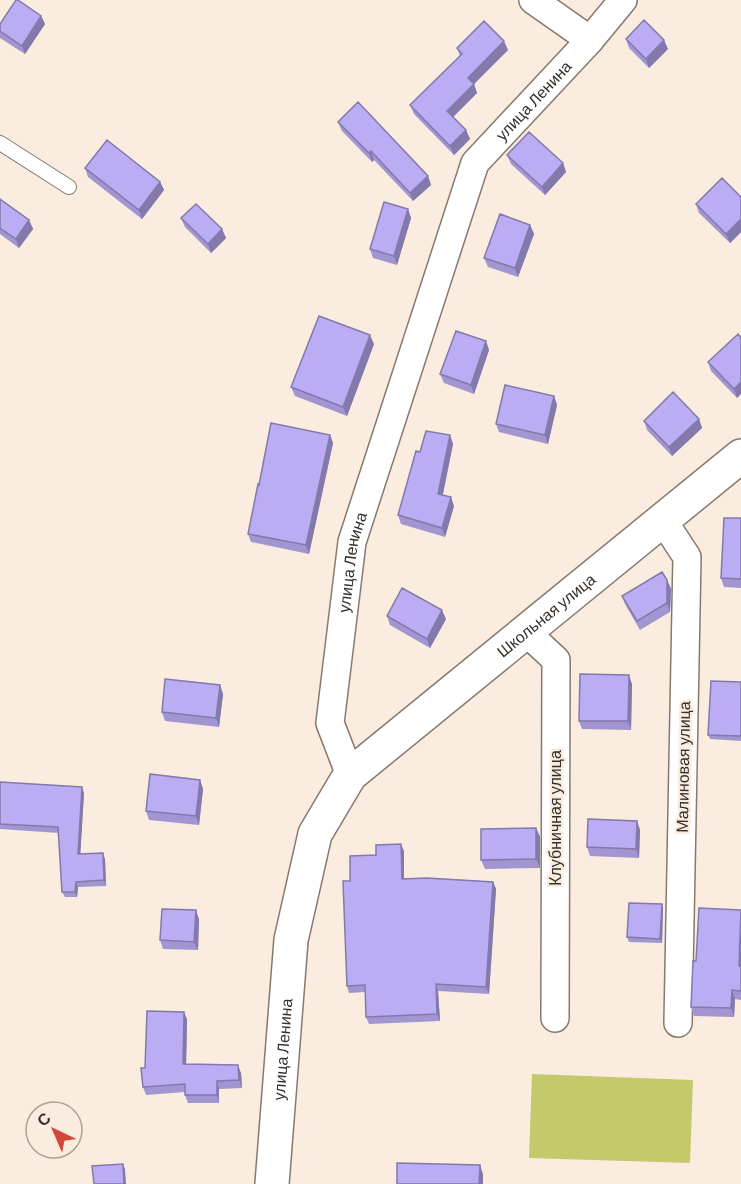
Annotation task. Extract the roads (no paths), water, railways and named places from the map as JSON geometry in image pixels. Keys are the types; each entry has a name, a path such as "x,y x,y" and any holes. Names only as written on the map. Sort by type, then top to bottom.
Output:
{"street":[{"path":"533,0 590,40"},
{"name":"улица Ленина","path":"272,1184 291,939 315,834 350,775 330,723 352,542 475,164 624,0"},
{"name":"Школьная улица","path":"350,775 741,456"},
{"name":"Малиновая улица","path":"662,519 687,557 678,1023"},
{"name":"Клубничная улица","path":"526,632 555,660 555,1018"}],"lane":[{"path":"0,143 69,187"}]}
